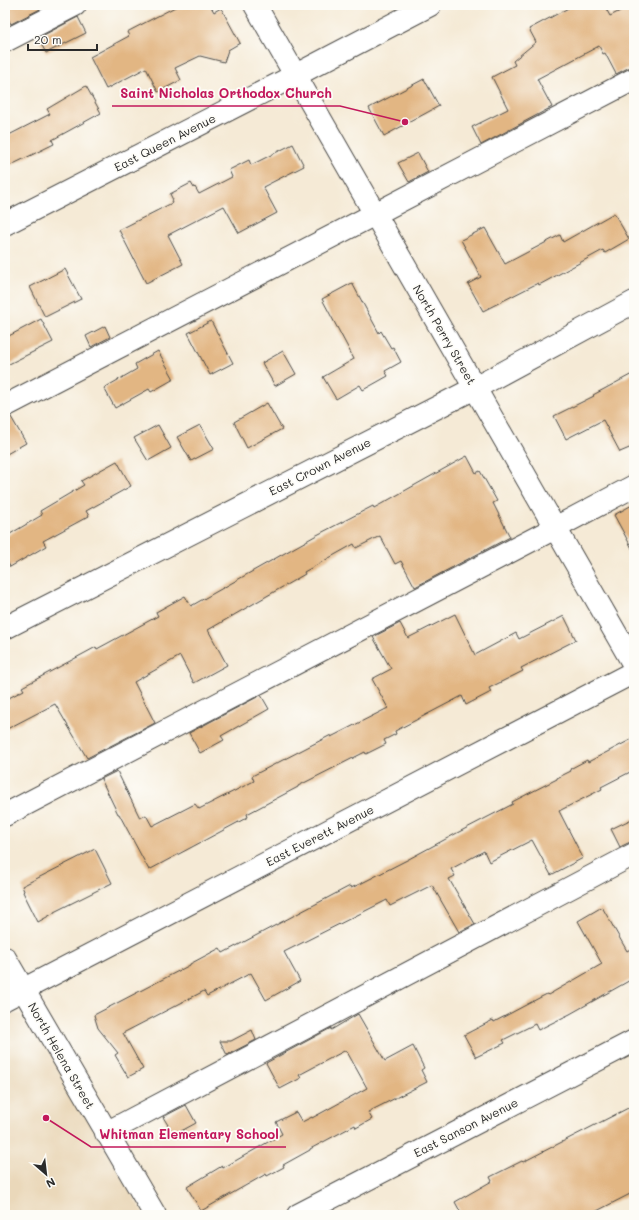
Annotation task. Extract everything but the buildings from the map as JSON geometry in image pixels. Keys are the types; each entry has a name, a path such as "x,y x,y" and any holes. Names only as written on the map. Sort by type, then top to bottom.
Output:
{"street":[{"path":"5,41 75,5"},
{"name":"North Perry Street","path":"255,5 634,664"},
{"name":"East Queen Avenue","path":"5,224 430,5"},
{"path":"5,406 634,79"},
{"name":"East Crown Avenue","path":"5,628 475,388 634,302"},
{"path":"5,815 634,486"},
{"name":"East Everett Avenue","path":"14,994 634,672"},
{"path":"106,1133 634,854"},
{"name":"North Helena Street","path":"5,958 14,994 106,1133 155,1215"},
{"name":"East Sanson Avenue","path":"298,1215 634,1041"}],"shaded area":[{"path":"13,1014 23,1014 28,1016 144,1215 5,1215 5,1018"}],"place":[{"name":"Saint Nicholas Orthodox Church","path":"405,122"},
{"name":"Whitman Elementary School","path":"46,1118"}]}
